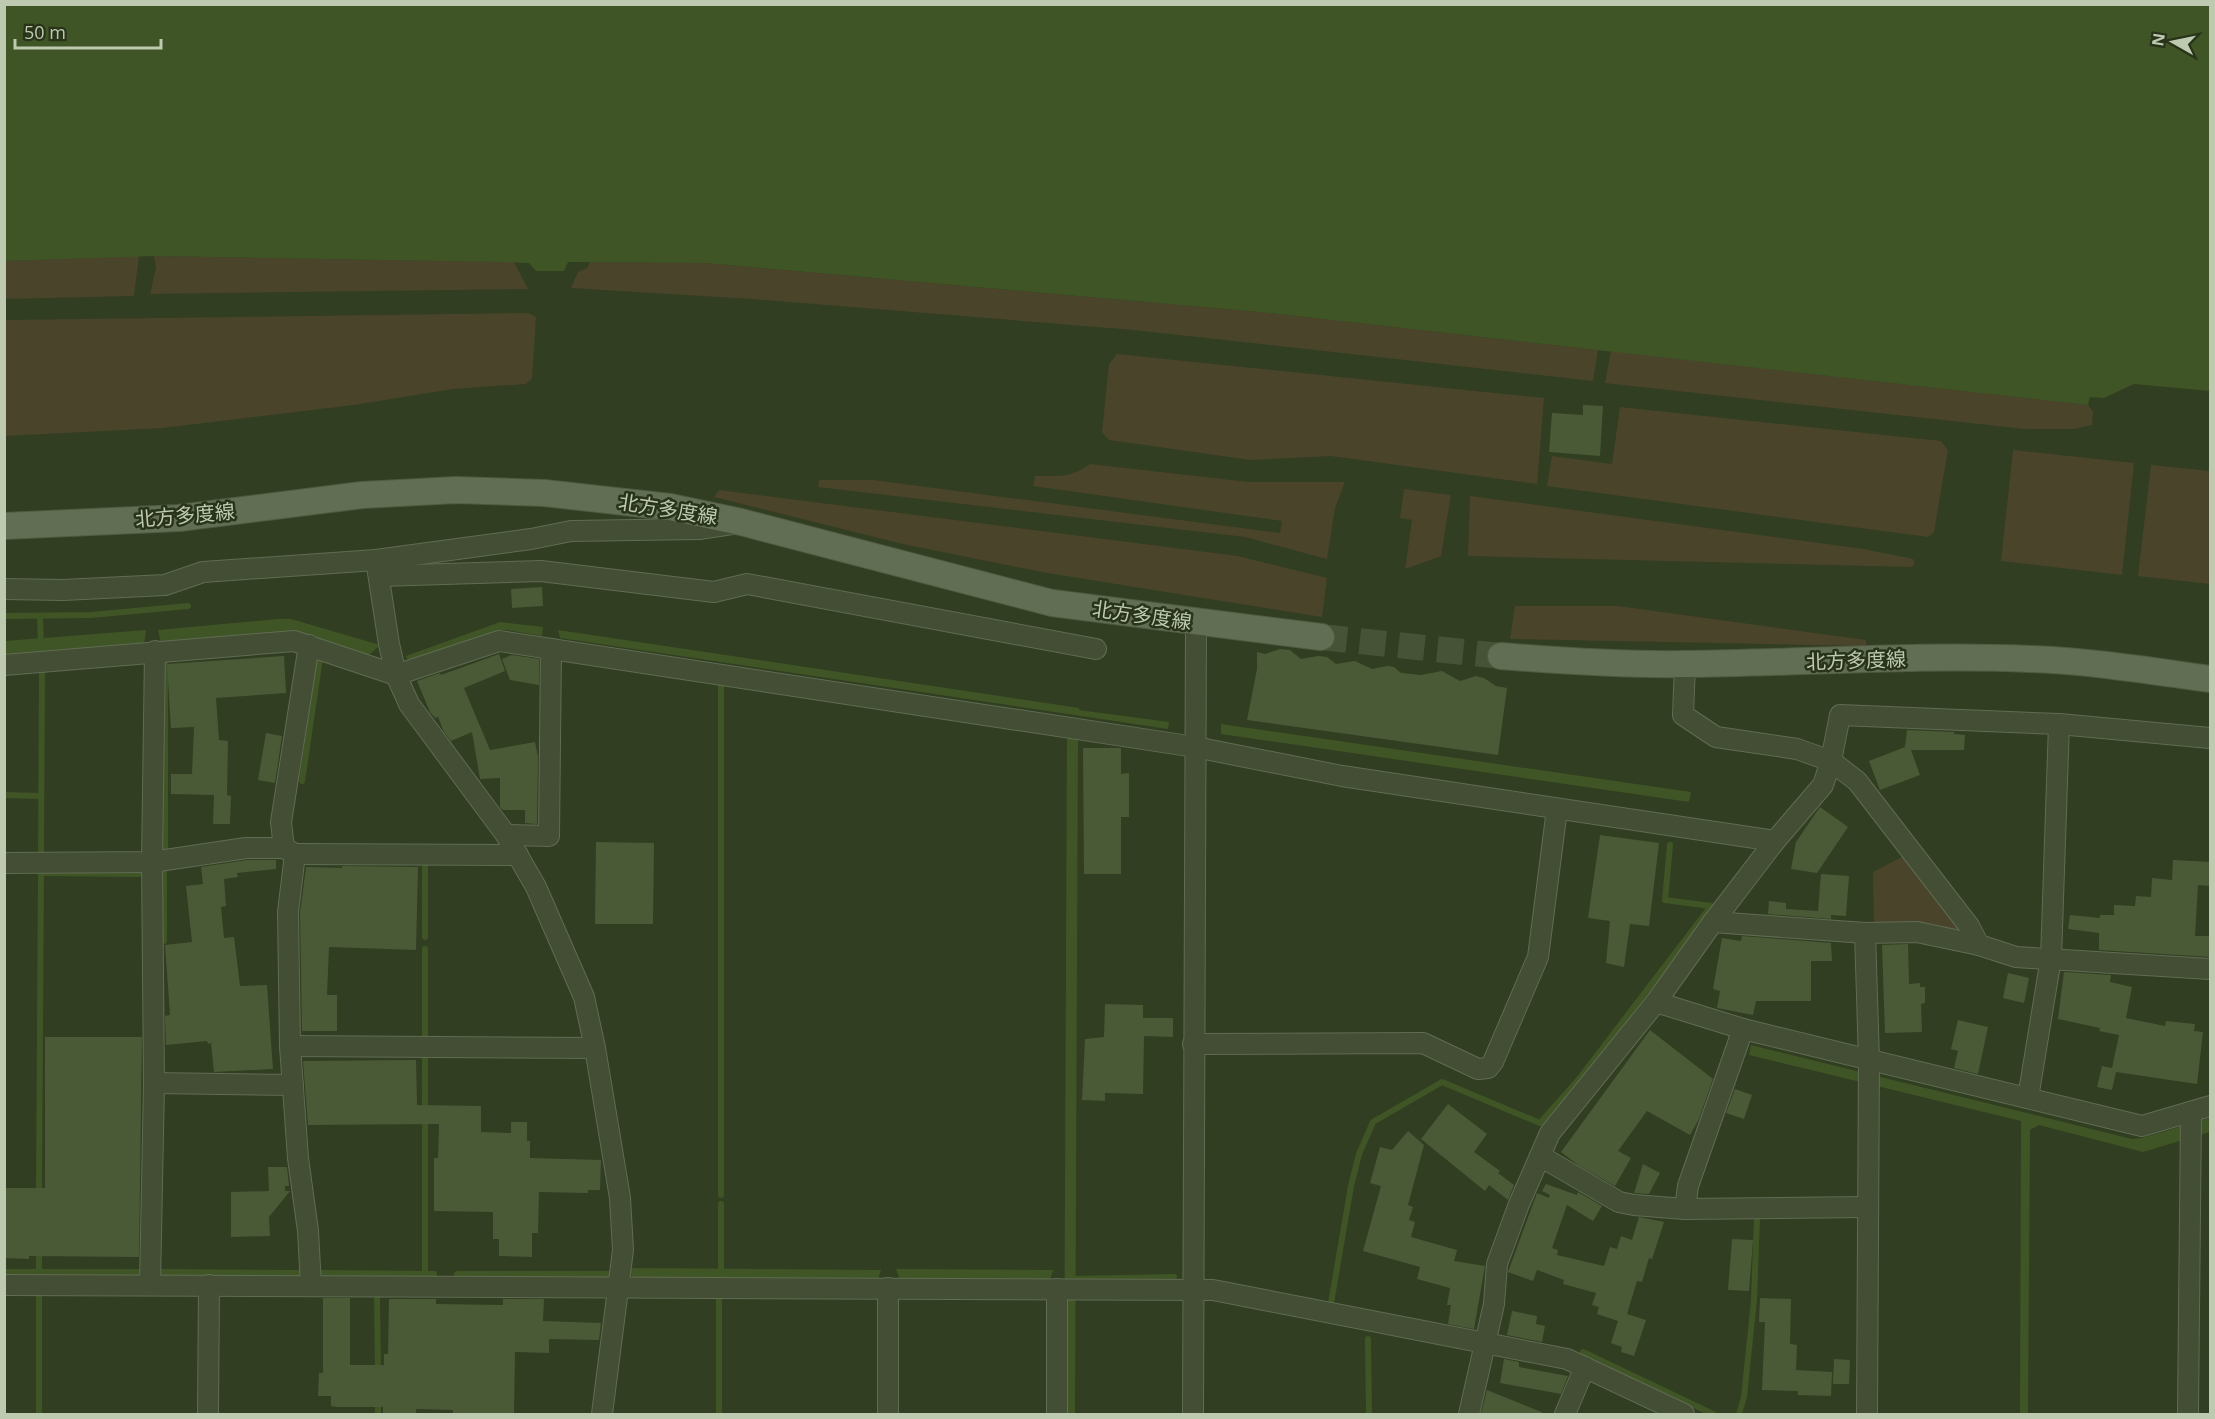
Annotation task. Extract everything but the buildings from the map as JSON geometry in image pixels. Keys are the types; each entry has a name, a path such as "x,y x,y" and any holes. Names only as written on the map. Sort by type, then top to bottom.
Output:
{"main road":[{"name":"北方多度線","path":"4,526 179,518 362,495 456,490 544,493 670,507 741,522 1052,603 1321,637"},
{"name":"北方多度線","path":"1501,656 1565,662 1685,664 1942,657 2031,659 2091,663 2211,679"}],"street":[{"path":"377,568 446,549 531,539 571,531 699,529 741,522"},
{"path":"377,568 396,675 409,704 507,835 536,887 584,997 595,1048 620,1198 623,1250 602,1414"},
{"path":"4,589 63,590 165,585 203,572 377,568 541,571 714,592 747,584 1096,649"},
{"path":"1193,1414 1196,623"},
{"path":"4,664 294,641 396,675 499,641 1196,747 1342,776 1775,841"},
{"path":"309,645 281,822 290,851 288,912 290,1046 298,1158 308,1231 311,1286"},
{"path":"507,835 549,836 551,649"},
{"path":"150,1285 154,1083 152,861 155,651"},
{"path":"1685,664 1683,715 1716,737 1797,749 1832,761 1857,781 1969,926 1979,945"},
{"path":"1469,1414 1494,1304 1497,1264 1519,1204 1550,1133 1656,1002 1775,841 1823,785 1832,761 1840,715 2059,724 2211,738"},
{"path":"2028,1098 2051,958 2059,724"},
{"path":"1193,1044 1423,1043 1478,1070 1488,1068 1493,1062 1538,957 1557,809"},
{"path":"4,862 152,861 246,848 290,851 518,855"},
{"path":"1713,922 1865,933 1917,932 1979,945 2016,957 2211,969"},
{"path":"1865,933 1869,1064 1867,1414"},
{"path":"1656,1002 1869,1064 2028,1098 2142,1126 2191,1116 2211,1106"},
{"path":"1685,1209 1688,1186 1743,1029"},
{"path":"290,1046 595,1048"},
{"path":"154,1083 293,1085"},
{"path":"2188,1414 2191,1116"},
{"path":"1540,1156 1619,1202 1634,1205 1685,1209 1867,1207"},
{"path":"4,1285 1212,1290 1567,1359 1684,1414"},
{"path":"208,1414 209,1286"},
{"path":"888,1288 888,1414"},
{"path":"1057,1289 1057,1414"},
{"path":"1565,1414 1585,1367"}],"shaded area":[{"path":"4,5 2210,5 2210,391 2134,384 2104,398 2090,397 2088,405 1260,312 705,263 568,262 564,271 536,271 529,263 499,262 154,256 5,261"},
{"path":"139,256 134,296 5,299 5,261"},
{"path":"154,256 514,262 528,289 150,294 156,268"},
{"path":"590,262 705,263 1260,312 1598,350 1593,381 1134,330 752,299 571,288 578,272 587,268"},
{"path":"528,313 536,317 532,379 526,384 453,389 354,405 163,428 5,436 5,320"},
{"path":"1611,351 2088,405 2093,412 2092,425 2074,429 2025,429 1605,383"},
{"path":"1117,354 1544,398 1537,484 1331,456 1251,460 1109,440 1102,432 1109,364"},
{"path":"1620,407 1941,441 1948,450 1934,532 1928,537 1547,486 1552,456 1612,464"},
{"path":"2013,450 2134,463 2122,575 2001,561"},
{"path":"1090,464 1249,482 1345,482 1335,508 1327,559 1245,537 818,487 819,480 873,480 1280,533 1282,521 1033,486 1035,476 1070,474"},
{"path":"2151,465 2210,471 2210,584 2138,576"},
{"path":"1404,489 1451,495 1441,556 1405,569 1412,520 1400,518"},
{"path":"719,490 1238,556 1327,578 1322,617 1047,573 903,544 714,497"},
{"path":"1470,496 1864,549 1913,559 1915,564 1911,567 1468,556"},
{"path":"1515,606 1618,606 1866,640 1866,646 1510,639"},
{"path":"291,619 380,645 368,656 294,633 161,644 158,630"},
{"path":"500,622 543,627 542,636 507,630 495,631 409,663 406,656"},
{"path":"146,630 144,645 5,655 5,641"},
{"path":"558,630 1169,722 1168,729 560,638"},
{"path":"1221,724 1691,792 1689,802 1221,734"},
{"path":"1067,734 1078,735 1075,1414 1064,1414"},
{"path":"1902,857 1916,870 1966,933 1874,928 1873,872"},
{"path":"1751,1045 2132,1139 2210,1118 2210,1132 2143,1152 2039,1125 2030,1130 2028,1414 2020,1414 2021,1121 1749,1055"},
{"path":"629,1268 881,1270 878,1280 633,1279"},
{"path":"896,1269 1053,1270 1050,1281 900,1280"}],"waterway":[{"path":"4,616 91,615 188,606"},
{"path":"40,617 41,646"},
{"path":"302,781 320,658"},
{"path":"165,661 165,856"},
{"path":"41,856 42,669"},
{"path":"721,682 721,1195"},
{"path":"4,795 41,796"},
{"path":"1331,1303 1351,1186 1359,1154 1373,1122 1442,1082 1540,1123 1579,1079 1711,906 1665,900 1670,845"},
{"path":"425,864 425,937"},
{"path":"39,1193 41,869"},
{"path":"164,871 164,941"},
{"path":"41,873 139,874"},
{"path":"425,949 425,1041"},
{"path":"425,1055 425,1274"},
{"path":"721,1204 721,1274"},
{"path":"1739,1414 1744,1397 1754,1300 1757,1217"},
{"path":"39,1249 39,1272"},
{"path":"4,1272 143,1272"},
{"path":"159,1272 299,1273"},
{"path":"320,1273 434,1274"},
{"path":"457,1274 612,1274"},
{"path":"1070,1279 1174,1277"},
{"path":"39,1292 39,1414"},
{"path":"377,1296 378,1372"},
{"path":"719,1299 719,1414"},
{"path":"1368,1339 1369,1414"},
{"path":"1583,1352 1713,1414"},
{"path":"378,1400 378,1414"}],"tunnel":[{"path":"1321,637 1501,656"}]}
